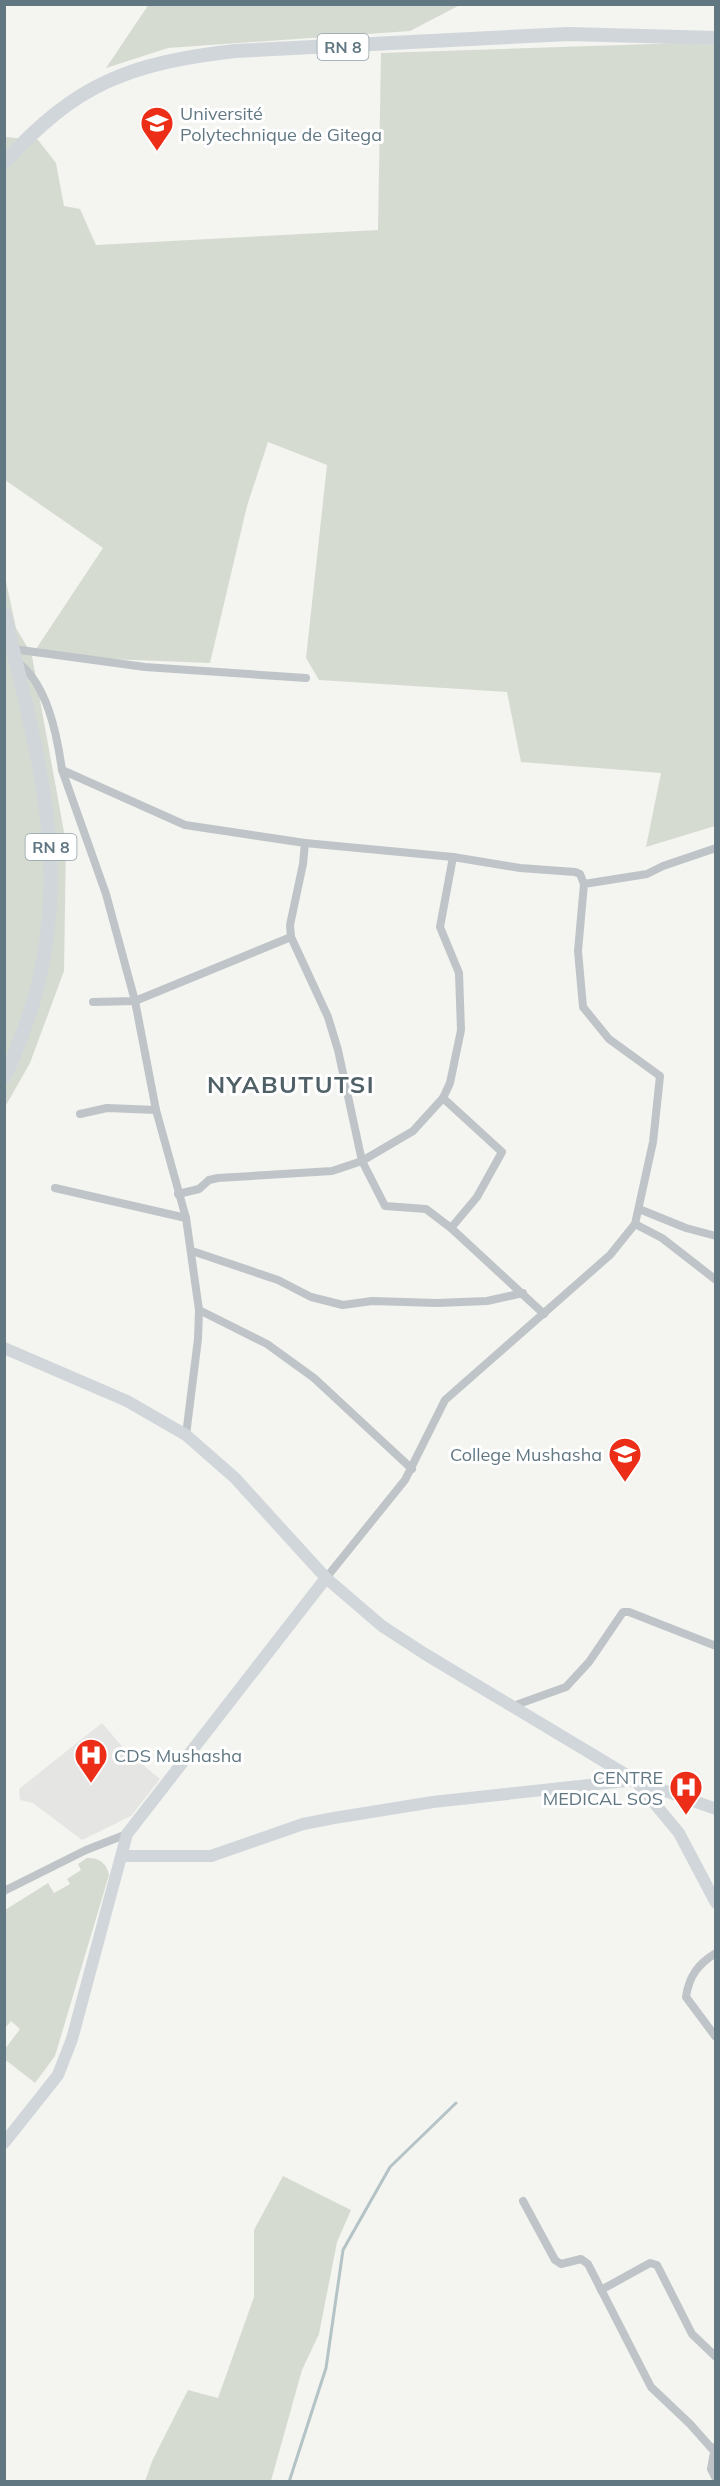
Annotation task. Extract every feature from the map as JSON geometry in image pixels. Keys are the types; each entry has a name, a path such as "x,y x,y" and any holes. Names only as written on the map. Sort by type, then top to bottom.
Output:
{"main road":[{"name":"RN 8","path":"4,163 31,134 82,93 155,63 192,56 235,51 394,45 568,34 716,38"},
{"name":"RN 8","path":"4,614 45,795 51,850 52,899 44,965 33,1005 4,1077"}],"street":[{"path":"14,654 145,667 306,678"},
{"path":"14,654 30,673 42,694 58,747 62,770 106,894 135,1001 156,1110 186,1218 199,1310 198,1340 186,1436"},
{"path":"4,2144 47,2090 72,2039 127,1834 412,1469 439,1407 610,1255 635,1224 652,1142 660,1076 609,1039 583,1007 578,951 584,884 580,874 520,868 453,857 305,843 185,825 62,770"},
{"path":"305,843 303,864 290,924 291,938 317,990 335,1039 362,1161 385,1206 426,1209 451,1228 544,1314"},
{"path":"584,884 648,874 663,866 716,848"},
{"path":"178,1194 198,1189 209,1180 218,1178 332,1171 362,1161 412,1131 443,1098 450,1083 461,1030 459,973 441,927 453,857"},
{"path":"93,1002 135,1001 291,938"},
{"path":"443,1098 502,1152 477,1197 451,1228"},
{"path":"80,1114 107,1108 156,1110"},
{"path":"55,1188 186,1218"},
{"path":"639,1209 716,1236"},
{"path":"635,1224 662,1238 716,1280"},
{"path":"192,1251 278,1280 311,1297 343,1305 372,1301 437,1303 487,1301 523,1293"},
{"path":"199,1310 267,1344 314,1378 412,1469"},
{"path":"4,1348 127,1401 186,1436 235,1478 326,1578 382,1626 636,1780 716,1809"},
{"path":"513,1706 558,1692 566,1687 589,1662 623,1612 628,1611 716,1646"},
{"path":"122,1856 211,1856 303,1824 334,1818 433,1802 636,1780"},
{"path":"636,1780 679,1833 716,1903"},
{"path":"4,1891 86,1850 127,1834"},
{"path":"715,2036 686,1997 692,1974 701,1962 716,1953"},
{"path":"523,2201 555,2260 561,2264 581,2259 584,2261 602,2290 651,2387 715,2449 711,2469 716,2480"},
{"path":"602,2290 650,2263 657,2265 692,2334 716,2357"}],"shaded area":[{"path":"149,4 460,5 410,31 168,48 106,68"},
{"path":"682,43 715,45 715,826 646,847 661,773 521,762 507,692 319,680 306,658 327,465 268,442 247,506 210,663 32,656 66,843 64,971 30,1063 5,1107 4,572 16,628 32,655 103,548 5,480 5,137 38,140 56,163 64,206 80,209 96,245 378,230 381,53"},
{"name":"CDS Mushasha","path":"102,1723 126,1751 160,1779 131,1816 82,1840 33,1803 20,1800 19,1789"},
{"path":"87,1858 101,1862 109,1875 55,2056 35,2083 7,2061 5,2063 5,2049 20,2029 11,2021 5,2028 5,1910 48,1883 54,1893 70,1884 67,1879 81,1870 78,1864"},
{"path":"283,2176 351,2210 337,2242 319,2334 302,2370 271,2481 145,2481 153,2459 188,2390 218,2398 254,2297 254,2230"}],"waterway":[{"path":"289,2482 326,2368 343,2250 390,2167 456,2103"}],"place":[{"name":"Université Polytechnique de Gitega","path":"157,152"},
{"name":"College Mushasha","path":"625,1483"},
{"name":"CDS Mushasha","path":"91,1784"},
{"name":"CENTRE MEDICAL SOS","path":"686,1816"}],"district":[{"name":"NYABUTUTSI","path":"291,1084"}]}
